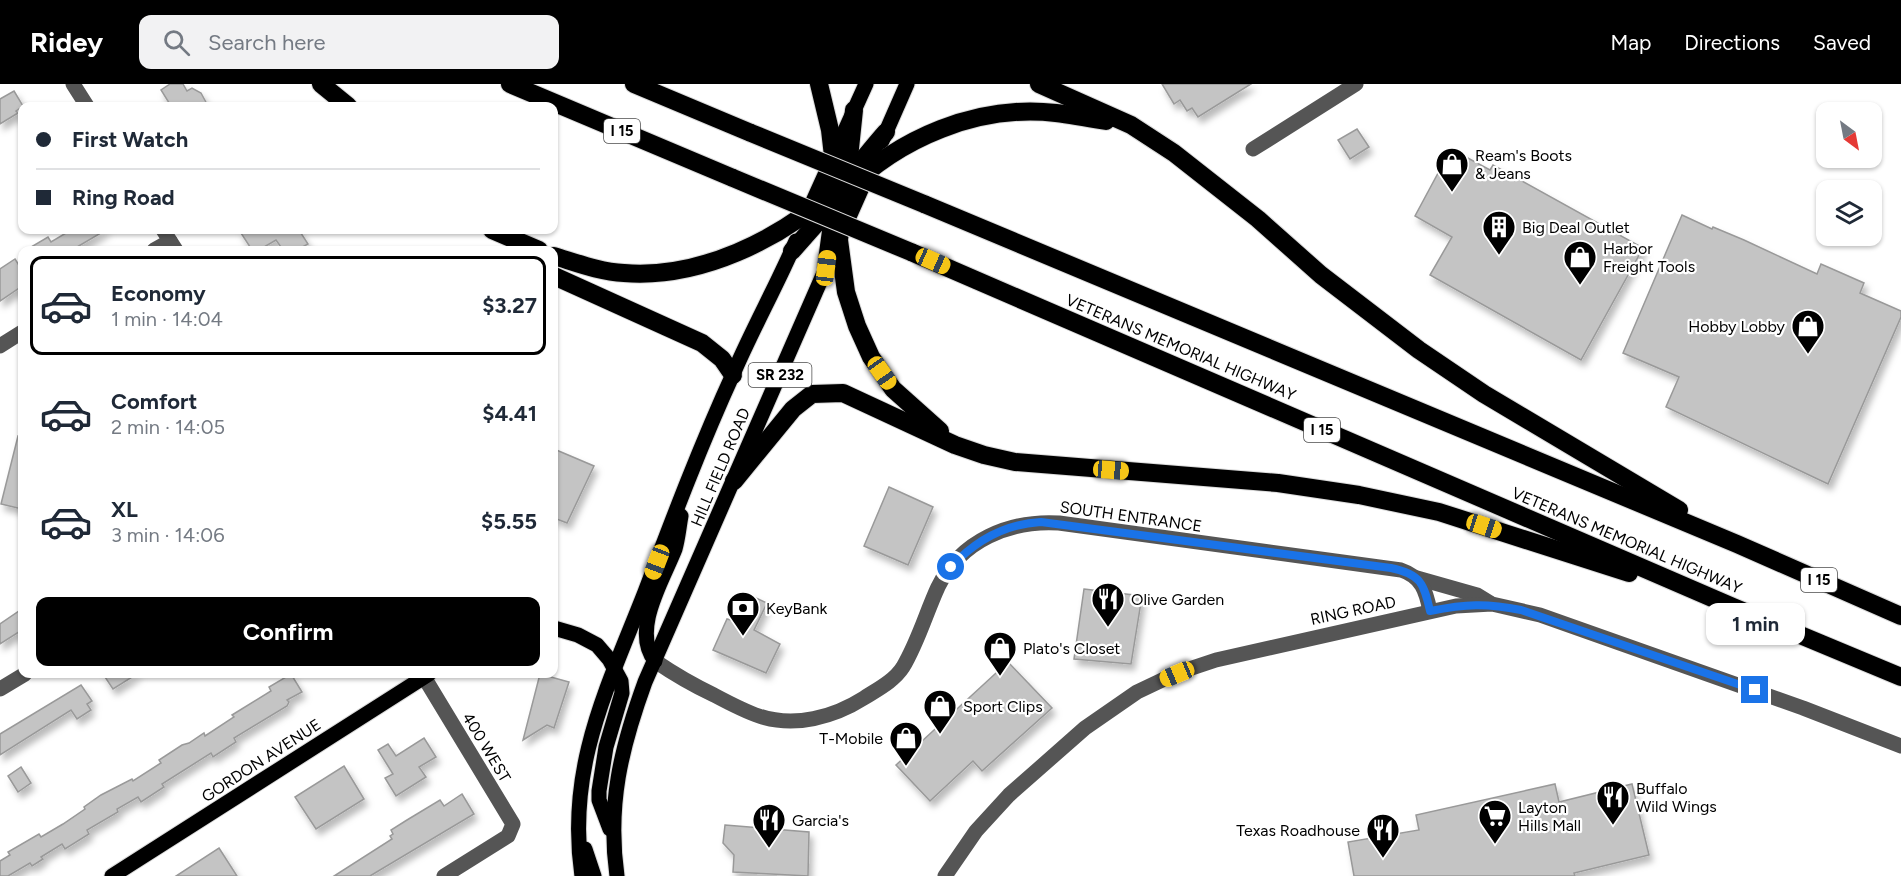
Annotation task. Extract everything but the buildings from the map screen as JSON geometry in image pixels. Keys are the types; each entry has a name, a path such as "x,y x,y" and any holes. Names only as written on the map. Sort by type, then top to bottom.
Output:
{"highway":[{"path":"321,84 343,102"},
{"name":"VETERANS MEMORIAL HIGHWAY","path":"510,84 553,102"},
{"name":"VETERANS MEMORIAL HIGHWAY","path":"634,84 1737,544 1901,616"},
{"path":"819,84 831,130 840,191 839,240 846,292 857,326 871,357 893,389 955,445"},
{"path":"1039,84 1131,125 1174,153 1258,219 1321,275 1419,350 1484,394 1737,544"},
{"name":"VETERANS MEMORIAL HIGHWAY","path":"558,104 911,252 1733,607 1901,677"},
{"path":"826,268 854,110"},
{"path":"558,257 596,269 623,273 656,274 680,271 712,262 734,254 771,234 840,191 909,143 946,126 982,117 1018,112 1054,113 1131,125"},
{"path":"792,251 886,132"},
{"path":"496,234 510,246"},
{"path":"501,234 530,246"},
{"path":"558,278 702,343 722,359 733,375"},
{"path":"734,481 793,409 812,394 843,393 955,445 984,455 1016,462 1278,483 1370,497 1439,512 1733,607"}],"main road":[{"name":"HILL FIELD ROAD","path":"582,876 578,800 585,755 612,665 733,375 835,157 866,84"},
{"name":"HILL FIELD ROAD","path":"617,876 613,838 614,804 620,759 633,716 907,84"},
{"path":"655,661 647,645 646,622 676,546 688,481"},
{"path":"558,629 594,642 621,681 622,692 606,747 599,800 613,838"},
{"name":"GORDON AVENUE","path":"112,876 422,678"},
{"path":"578,829 594,876"}],"street":[{"path":"73,84 84,102"},
{"path":"1253,149 1356,84"},
{"path":"0,345 18,334"},
{"name":"SOUTH ENTRANCE","path":"655,661 695,685 762,717 790,720 833,714 880,688 900,671 941,581 958,559 994,534 1011,526 1032,522 1391,568 1407,572 1417,578 1478,595 1492,604"},
{"path":"1417,578 1425,590 1430,611"},
{"name":"RING ROAD","path":"945,876 975,831 1010,795 1085,728 1137,692 1183,671 1216,660 1456,606 1492,604 1540,615 1803,708 1901,746"},
{"path":"0,690 19,678"},
{"name":"400 WEST","path":"429,678 513,824 508,836 444,876"}],"place":[{"name":"Ream's Boots & Jeans","path":"1452,193"},
{"name":"Big Deal Outlet","path":"1499,256"},
{"name":"Harbor Freight Tools","path":"1580,286"},
{"name":"Hobby Lobby","path":"1808,355"},
{"name":"Olive Garden","path":"1108,628"},
{"name":"KeyBank","path":"743,637"},
{"name":"Plato's Closet","path":"1000,677"},
{"name":"Sport Clips","path":"940,735"},
{"name":"T-Mobile","path":"906,767"},
{"name":"Buffalo Wild Wings","path":"1613,826"},
{"name":"Layton Hills Mall","path":"1495,845"},
{"name":"Garcia's","path":"769,849"},
{"name":"Texas Roadhouse","path":"1383,859"}],"route":[{"path":"951,567 985,538 1011,526 1041,522 1391,568 1407,572 1417,578 1425,590 1430,611 1473,604 1492,604 1521,610 1755,690"}]}
